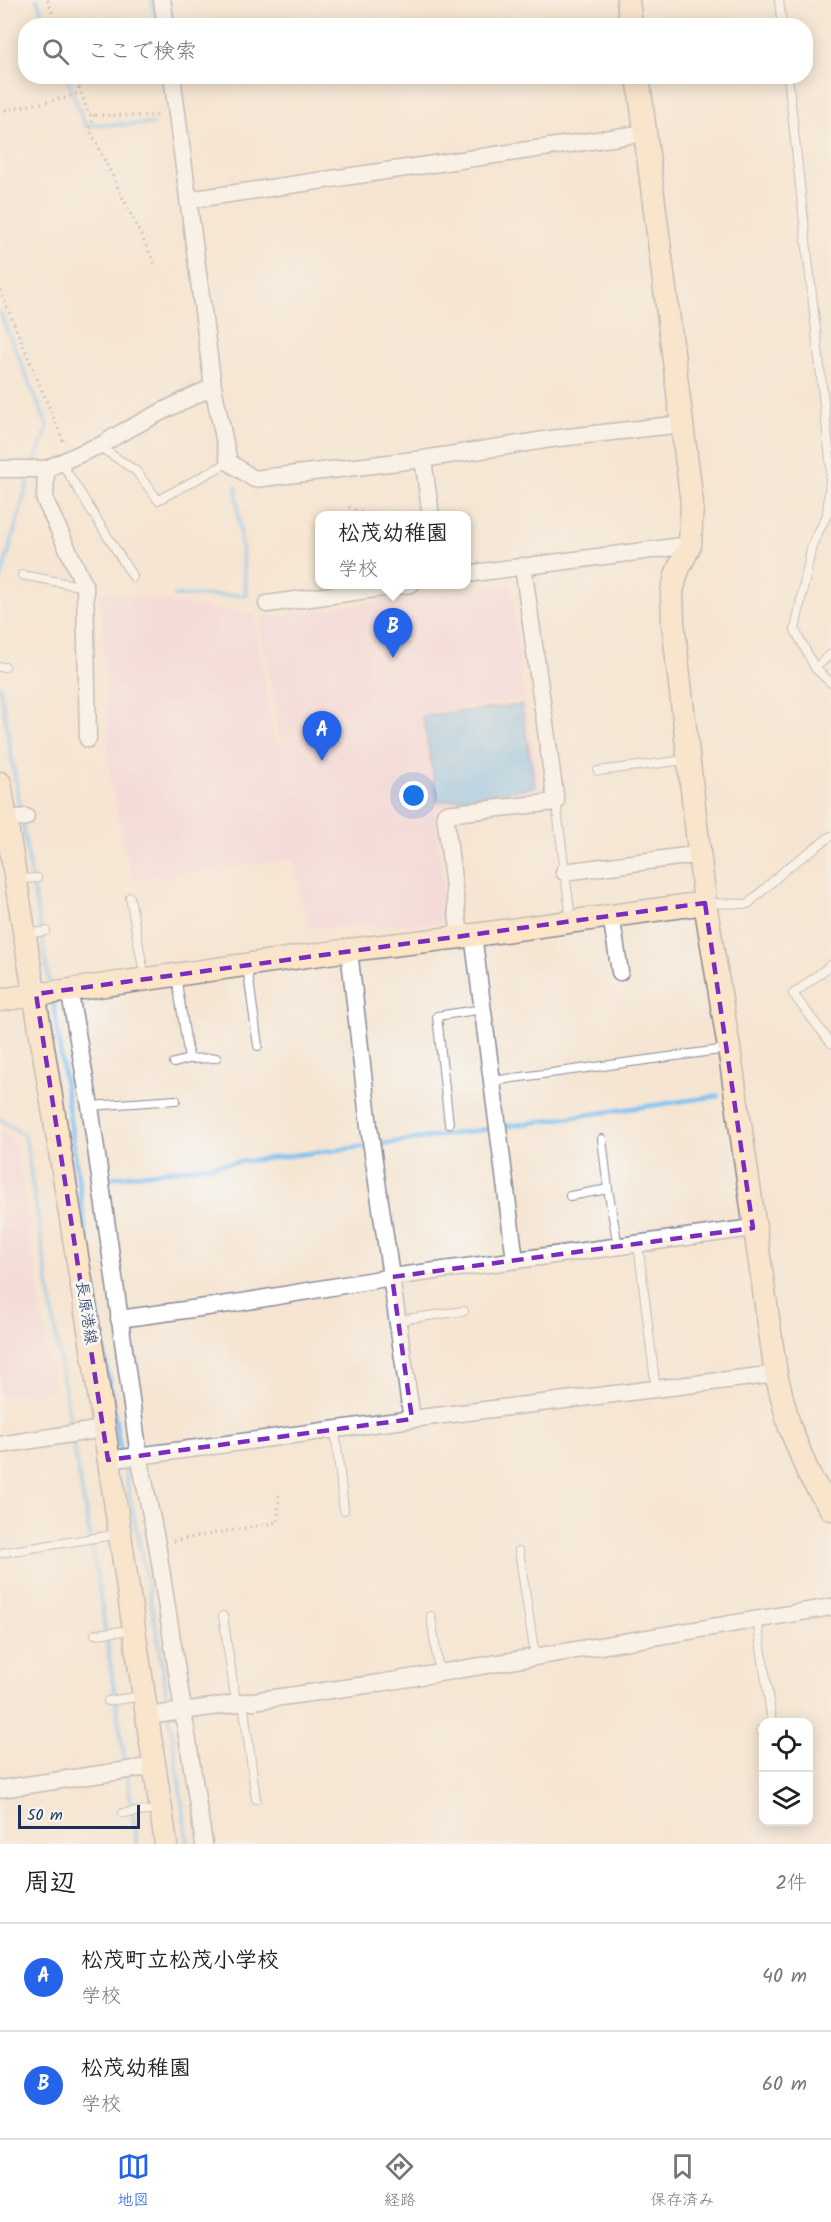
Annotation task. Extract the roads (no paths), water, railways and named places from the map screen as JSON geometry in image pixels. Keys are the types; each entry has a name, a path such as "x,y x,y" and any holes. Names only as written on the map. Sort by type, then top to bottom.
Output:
{"street":[{"path":"162,0 165,18"},
{"path":"628,0 631,18"},
{"path":"173,84 213,387 229,462 254,479 423,459 551,439 682,424"},
{"path":"639,84 692,503 690,545 677,572 672,592 673,623 705,903 729,1048 753,1228 776,1374 789,1425 809,1475 831,1509"},
{"path":"188,200 645,133"},
{"path":"0,469 59,463 100,447 112,437 178,402 213,387"},
{"path":"423,459 430,511"},
{"path":"59,463 45,500 85,587 88,739"},
{"path":"471,573 690,545"},
{"path":"515,1260 483,1009 466,935 445,814 555,802 523,566"},
{"path":"267,604 381,589"},
{"name":"長原港線","path":"0,783 16,818 36,932 52,992 103,1429 147,1706 166,1844"},
{"path":"564,872 701,854"},
{"path":"0,1000 349,950 705,903"},
{"path":"611,915 620,972"},
{"path":"349,950 369,1127 412,1419"},
{"path":"52,992 90,1106 139,1456 157,1544 204,1844"},
{"path":"119,1319 236,1303 392,1277 753,1228"},
{"path":"108,1460 412,1419 776,1374"},
{"path":"0,1445 103,1429"},
{"path":"147,1706 182,1711 240,1703 831,1607"},
{"path":"0,1789 155,1766"}],"lane":[{"path":"779,0 781,18"},
{"path":"789,84 831,468 827,515 812,546 795,630 815,668 831,683"},
{"path":"100,447 136,471 158,501 229,462"},
{"path":"59,463 133,577"},
{"path":"22,575 85,587"},
{"path":"815,668 831,654"},
{"path":"598,771 689,759"},
{"path":"555,802 571,920"},
{"path":"705,903 748,904 786,869 831,836"},
{"path":"130,897 145,979"},
{"path":"247,965 258,1046"},
{"path":"831,965 793,994 831,1043"},
{"path":"176,975 189,1059"},
{"path":"449,1124 437,1016 483,1009"},
{"path":"492,1081 729,1048"},
{"path":"174,1063 189,1059 216,1058"},
{"path":"90,1106 176,1100"},
{"path":"602,1139 618,1246"},
{"path":"570,1196 608,1189"},
{"path":"638,1243 656,1390"},
{"path":"398,1320 464,1311"},
{"path":"335,1430 344,1510"},
{"path":"0,1553 120,1534"},
{"path":"519,1551 535,1656"},
{"path":"223,1616 256,1799"},
{"path":"431,1616 439,1672"},
{"path":"757,1619 771,1718"},
{"path":"95,1634 135,1630"},
{"path":"108,1701 147,1706"},
{"path":"123,1813 161,1810"}],"water":[{"path":"521,705 535,787 438,802 423,716"}],"waterway":[{"path":"37,0 44,18"},
{"path":"152,0 155,18"},
{"path":"69,84 85,125 153,124"},
{"path":"0,313 48,427 34,464"},
{"path":"0,582 31,472"},
{"path":"175,596 246,595 236,487"},
{"path":"0,686 21,814"},
{"path":"22,822 50,986"},
{"path":"53,1000 95,1297 121,1454"},
{"path":"376,1145 718,1096"},
{"path":"0,1119 25,1136 71,1430"},
{"path":"109,1178 368,1146"},
{"path":"72,1438 97,1575 137,1844"},
{"path":"123,1462 158,1637 188,1844"}],"place":[{"name":"松茂幼稚園","path":"393,658"},
{"name":"松茂町立松茂小学校","path":"322,761"}]}
